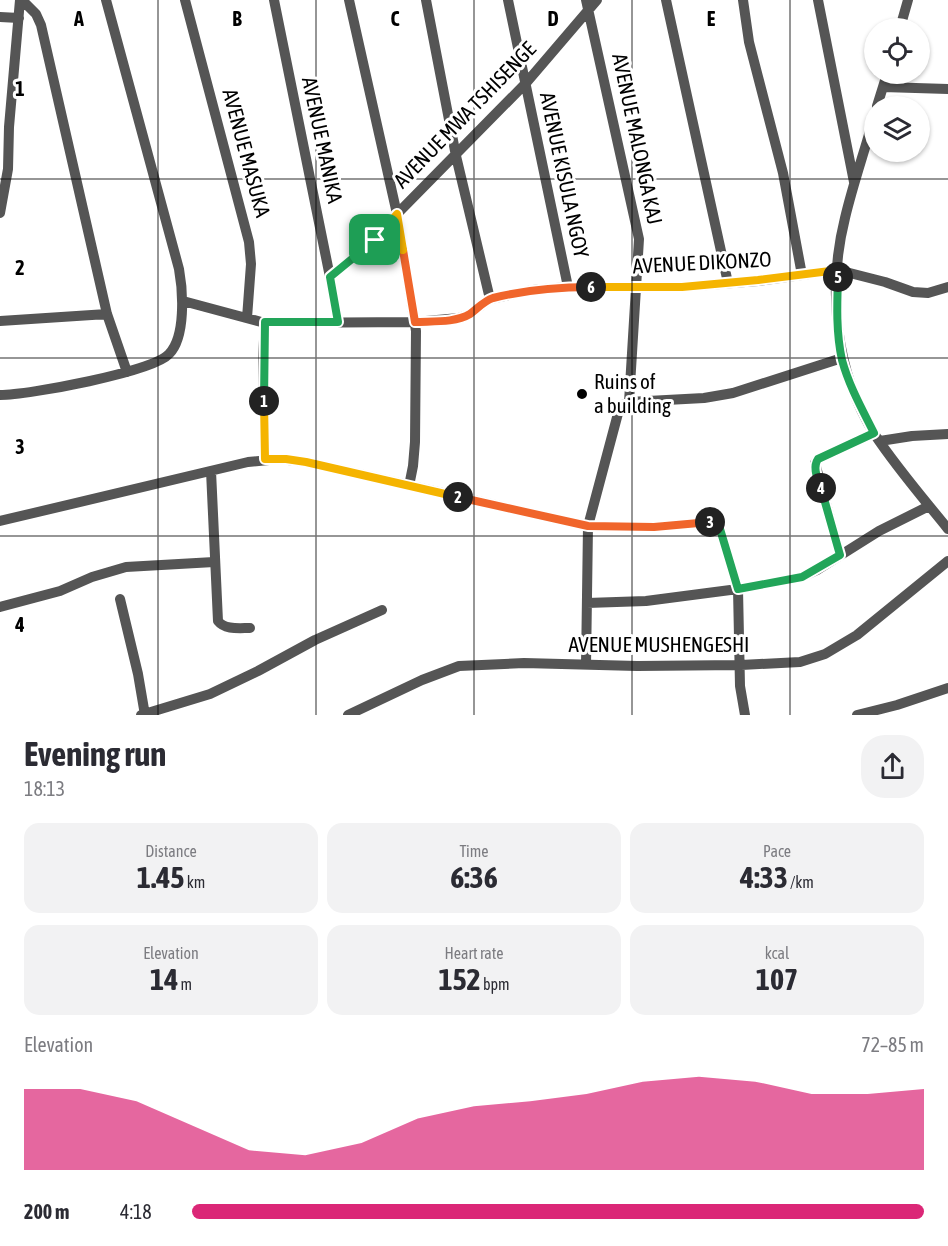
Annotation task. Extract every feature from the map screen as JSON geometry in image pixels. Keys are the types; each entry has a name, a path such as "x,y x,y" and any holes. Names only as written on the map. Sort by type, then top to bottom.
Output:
{"street":[{"path":"0,213 21,0"},
{"path":"21,0 36,14 41,25 107,314 127,372"},
{"path":"0,395 76,384 127,372 162,360 171,352 179,330 183,301 179,269 106,0"},
{"name":"AVENUE MASUKA","path":"185,0 249,242 251,264 247,318"},
{"name":"AVENUE MANIKA","path":"274,0 338,322"},
{"path":"349,0 397,214 415,322 417,399 414,456 409,486"},
{"path":"426,0 456,156 490,299"},
{"name":"AVENUE KISULA NGOY","path":"507,0 568,287"},
{"name":"AVENUE MWA TSHISENGE","path":"330,277 367,248 397,214 456,156 526,83 587,5 597,0"},
{"path":"666,0 728,283"},
{"path":"743,0 749,42 783,173 802,275"},
{"path":"818,0 855,185"},
{"path":"903,18 908,0"},
{"name":"AVENUE MALONGA KAJ","path":"587,5 638,229 639,249 629,402"},
{"path":"0,17 19,18"},
{"path":"880,96 884,84"},
{"path":"883,87 948,89"},
{"path":"0,91 12,91"},
{"path":"864,153 843,225 838,270 837,320 842,358 850,382 877,437 948,529"},
{"path":"838,270 865,276 913,292 928,293 948,287"},
{"name":"AVENUE DIKONZO","path":"183,301 265,322 415,322 459,318 470,314 490,299 533,290 568,287 682,287 838,270"},
{"path":"0,321 107,314"},
{"path":"265,322 263,357 265,459"},
{"path":"586,665 588,526 618,409 622,404 726,394 842,358"},
{"path":"840,555 815,463 818,459 877,437 948,434"},
{"path":"0,521 265,459 286,459 588,526 654,527 714,522 720,529 738,589 740,686 745,715"},
{"path":"211,471 218,621 222,626 250,628"},
{"path":"587,603 646,601 738,589 802,577 879,531 929,506"},
{"name":"AVENUE MUSHENGESHI","path":"348,715 422,680 459,666 524,663 741,665 800,662 825,654 843,644 948,561"},
{"path":"0,607 60,591 92,577 126,567 214,562"},
{"path":"120,599 138,674 143,715 210,694 315,640 382,610"},
{"path":"857,715 948,688"}],"place":[{"name":"Ruins of a building","path":"582,394"}],"route":[{"path":"397,214 415,322 459,318 470,314 490,299 533,290 568,287 682,287 838,270 837,320 842,358 850,382 874,433 818,459 815,463 840,555 802,577 738,589 720,529 714,522 636,528 588,526 306,462 265,459 263,357 265,322 338,322 330,277 375,240 397,214"}]}
